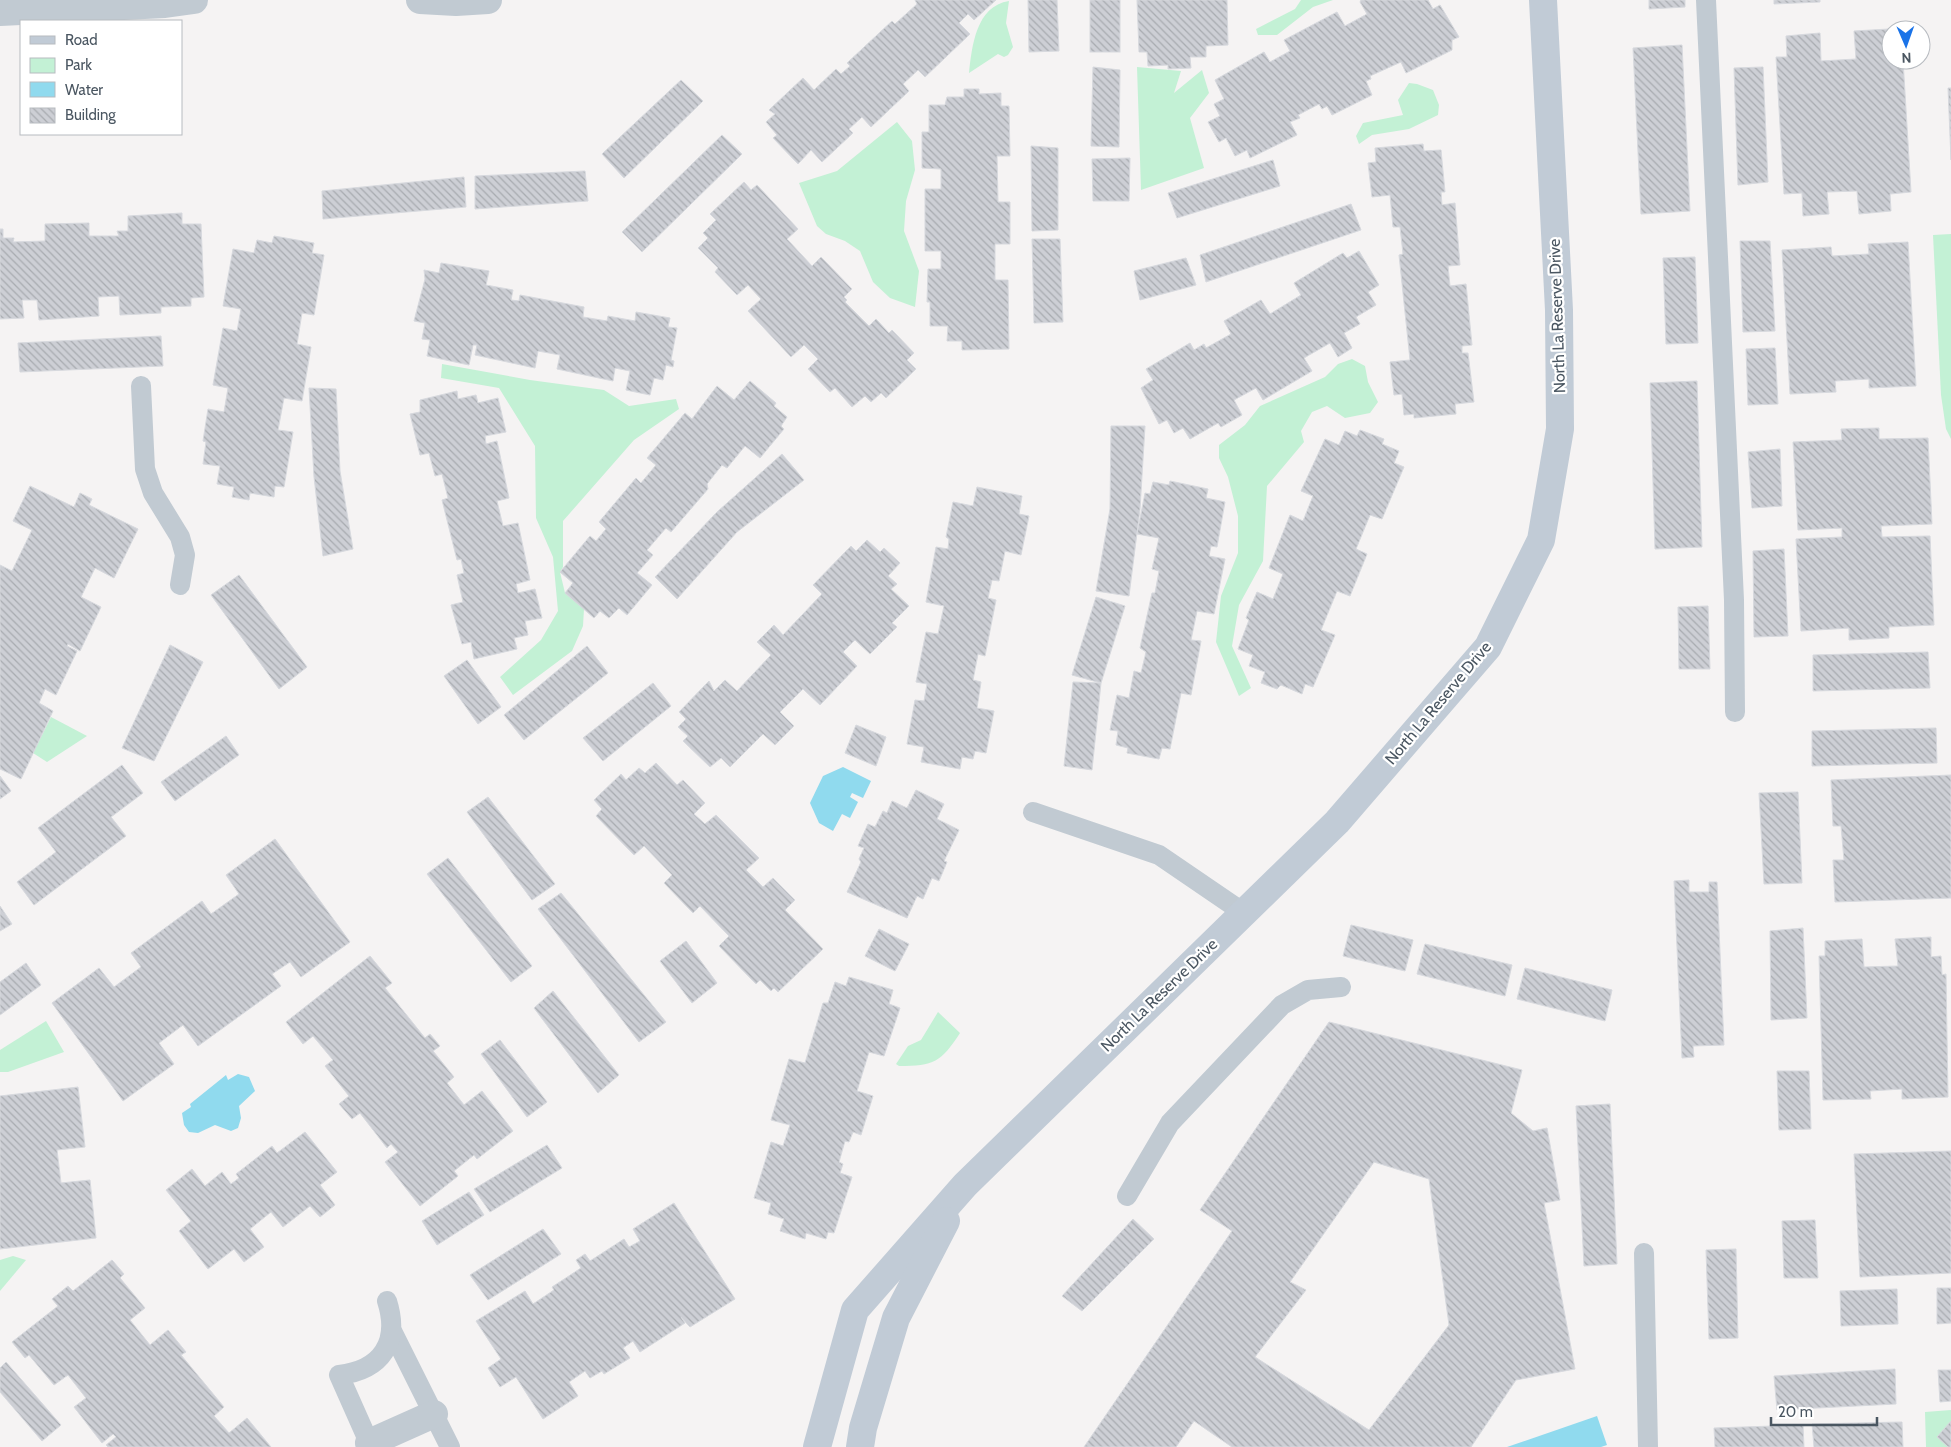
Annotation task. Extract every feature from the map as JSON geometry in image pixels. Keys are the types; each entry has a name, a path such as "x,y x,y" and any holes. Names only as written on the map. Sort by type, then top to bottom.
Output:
{"street":[{"path":"0,12 165,4 194,0"},
{"path":"420,0 456,2 488,0"},
{"name":"North La Reserve Drive","path":"817,1447 855,1310 965,1185 1337,822 1488,647 1540,540 1560,429 1559,310 1542,0"},
{"name":"North La Reserve Drive","path":"860,1447 863,1428 896,1318 965,1185"},
{"path":"370,1445 434,1414"}],"lane":[{"path":"1706,0 1734,600 1735,712"},
{"path":"141,386 145,469 153,492 180,536 185,555 180,585"},
{"path":"1033,812 1159,855 1244,913"},
{"path":"1127,1196 1170,1123 1282,1005 1308,990 1341,987"},
{"path":"1644,1253 1648,1447"},
{"path":"370,1445 339,1375 354,1374 368,1368 384,1352 392,1331 392,1315 387,1301"},
{"path":"392,1331 450,1447"}],"green space":[{"path":"1301,0 1333,0 1313,7 1277,35 1258,35 1256,29 1295,9"},
{"path":"1009,1 1006,23 1013,47 1008,55 1004,57 998,54 969,73 974,40 983,19 998,4"},
{"path":"1137,67 1181,71 1174,93 1202,70 1209,93 1190,118 1204,168 1141,190"},
{"path":"1409,83 1433,90 1439,105 1438,115 1409,129 1372,135 1359,144 1356,136 1363,123 1403,115 1398,100"},
{"path":"897,122 912,141 915,170 906,201 904,231 919,271 915,307 890,298 873,282 860,251 845,241 826,234 817,226 799,183 837,171"},
{"path":"1951,234 1951,439 1946,429 1941,395 1933,235"},
{"path":"1352,359 1365,366 1368,382 1378,402 1370,413 1345,418 1327,406 1312,412 1301,431 1304,442 1267,486 1263,561 1239,605 1232,646 1251,688 1239,696 1216,642 1221,596 1238,553 1238,516 1228,477 1219,458 1219,445 1245,425 1260,406 1325,377 1338,364"},
{"path":"442,364 530,380 604,390 629,406 676,399 679,409 634,440 563,521 563,567 560,572 565,593 584,609 583,626 572,651 513,695 500,677 541,640 558,611 553,557 536,518 535,446 499,388 441,378"},
{"path":"51,717 87,736 47,762 33,753"},
{"path":"938,1012 960,1033 947,1050 942,1056 929,1063 911,1066 899,1066 896,1064 908,1046 921,1040"},
{"path":"46,1021 64,1052 8,1072 0,1072 0,1050"},
{"path":"13,1256 26,1260 0,1291 0,1260"},
{"path":"1951,1410 1951,1447 1926,1447 1925,1412"}],"water":[{"path":"843,767 871,781 863,798 852,793 850,797 858,802 850,818 842,814 833,831 819,823 810,803 823,776"},
{"path":"238,1074 249,1077 255,1091 239,1106 241,1118 238,1128 231,1131 215,1125 198,1133 189,1132 184,1125 182,1113 191,1107 190,1104 226,1075 228,1080"},
{"path":"1597,1416 1607,1445 1601,1447 1507,1447"}],"building":[{"path":"915,0 996,0 974,20 968,14 959,23 970,34 925,77 918,70 903,84 909,91 871,127 862,117 849,129 853,133 822,162 811,150 798,164 773,138 777,135 766,122 775,114 769,110 803,78 814,90 836,69 841,74 850,66 847,63 892,21 895,24 917,4"},
{"path":"1028,0 1057,0 1059,51 1029,52"},
{"path":"1090,0 1120,0 1120,52 1090,52"},
{"path":"1137,0 1227,0 1228,45 1206,46 1206,57 1190,57 1191,68 1168,69 1168,65 1148,66 1147,52 1139,52"},
{"path":"1361,0 1428,0 1433,9 1440,5 1459,37 1452,40 1452,50 1406,73 1401,62 1370,76 1371,79 1366,81 1372,95 1332,115 1327,106 1322,109 1319,104 1298,115 1300,118 1290,122 1297,135 1250,158 1247,150 1235,156 1226,138 1219,142 1208,122 1220,116 1214,104 1224,99 1215,80 1264,52 1270,62 1290,51 1284,40 1337,12 1345,26 1367,14 1360,2"},
{"path":"1649,0 1685,0 1685,7 1649,9"},
{"path":"1774,0 1820,0 1820,2 1774,4"},
{"path":"1881,29 1881,70 1904,70 1911,192 1890,194 1891,211 1859,214 1857,191 1827,192 1829,214 1803,216 1802,193 1784,194 1776,57 1787,57 1786,36 1820,33 1821,61 1856,59 1854,31"},
{"path":"1682,45 1690,211 1641,214 1633,48"},
{"path":"1093,67 1120,70 1119,147 1091,146"},
{"path":"1763,67 1768,182 1738,185 1734,68"},
{"path":"681,80 703,101 624,178 602,154"},
{"path":"1948,88 1951,88 1951,160"},
{"path":"964,89 979,89 979,94 1001,93 1001,106 1009,106 1010,156 997,156 998,202 1010,202 1010,244 995,244 995,280 1008,280 1009,349 962,350 962,341 947,341 948,326 930,326 930,302 927,302 928,269 941,269 941,251 925,251 925,189 941,189 941,169 922,168 922,132 929,132 929,105 945,105 947,97 964,97"},
{"path":"722,135 742,154 642,252 622,232"},
{"path":"1423,144 1424,151 1441,150 1445,192 1441,192 1442,205 1455,203 1460,265 1448,266 1450,286 1466,284 1472,345 1462,346 1462,353 1468,353 1474,402 1455,404 1456,414 1414,418 1414,414 1404,415 1402,394 1394,395 1390,362 1410,360 1399,255 1403,254 1400,227 1393,227 1390,195 1372,197 1368,163 1376,162 1375,148"},
{"path":"1031,146 1058,148 1058,230 1032,231"},
{"path":"1130,158 1129,201 1093,201 1092,159"},
{"path":"1273,160 1280,186 1177,218 1168,193"},
{"path":"585,171 588,201 475,209 475,176"},
{"path":"464,177 466,207 323,219 322,191"},
{"path":"744,182 751,190 757,185 798,229 787,239 812,266 821,257 852,289 844,297 847,300 845,302 869,326 876,319 889,333 892,330 914,353 907,360 916,369 886,398 881,393 871,402 865,396 852,407 835,388 830,392 808,369 818,359 804,345 791,357 748,311 761,299 748,285 737,295 715,272 718,268 698,248 708,238 703,233 716,220 710,214"},
{"path":"1351,204 1361,230 1206,282 1200,255"},
{"path":"182,213 182,224 201,224 204,297 191,298 191,306 161,307 161,313 120,315 119,296 98,297 99,316 39,320 37,300 22,300 24,318 0,319 0,229 3,229 3,238 14,238 13,242 45,241 45,224 89,223 89,236 119,236 117,231 128,231 128,216"},
{"path":"274,236 314,243 312,253 324,255 314,315 302,313 297,344 311,347 302,401 284,398 278,430 293,432 284,487 275,486 274,497 250,493 249,500 232,497 234,487 217,484 220,466 203,464 206,442 203,441 208,409 224,412 228,388 213,385 223,328 237,331 241,309 223,306 233,249 254,253 257,240 272,243"},
{"path":"1032,239 1060,239 1063,322 1034,323"},
{"path":"1740,241 1770,241 1775,331 1743,332"},
{"path":"1908,242 1916,386 1869,388 1869,379 1835,381 1836,392 1790,394 1782,250 1831,247 1832,256 1869,254 1868,244"},
{"path":"1359,251 1379,285 1368,292 1376,305 1356,317 1360,324 1344,333 1352,348 1338,357 1330,343 1304,358 1312,371 1263,400 1256,388 1234,400 1242,415 1221,427 1218,423 1190,439 1183,428 1174,433 1167,420 1159,424 1141,388 1153,380 1146,369 1190,343 1194,350 1204,344 1206,348 1231,334 1224,321 1261,300 1270,314 1301,295 1294,283 1343,253 1347,258"},
{"path":"1695,257 1698,343 1666,344 1663,258"},
{"path":"1186,258 1196,285 1140,300 1134,271"},
{"path":"441,263 489,271 486,285 513,290 511,300 519,301 520,295 584,307 583,317 607,321 608,316 635,321 636,312 670,318 668,327 677,328 671,360 674,361 673,367 666,365 663,380 654,378 650,395 626,390 630,371 615,368 613,381 557,369 560,355 538,351 535,368 475,355 477,345 473,345 469,365 427,356 430,340 422,339 425,323 414,321 425,279 424,270 439,273"},
{"path":"161,336 163,366 20,372 18,343"},
{"path":"1775,348 1778,404 1748,405 1746,349"},
{"path":"750,381 776,403 774,406 787,417 781,426 784,429 760,458 745,446 727,468 722,465 707,484 708,489 671,532 666,528 647,550 653,555 637,573 652,585 627,615 619,608 609,618 600,611 594,618 565,593 573,583 560,572 590,536 596,541 606,529 599,522 636,478 641,483 656,465 647,458 685,413 692,419 717,386 734,400"},
{"path":"1697,381 1702,547 1655,549 1650,383"},
{"path":"309,388 336,389 340,471 353,549 323,556 314,477"},
{"path":"457,391 458,399 476,395 478,403 498,398 506,432 485,436 486,444 497,441 509,498 497,501 503,526 518,523 530,580 516,584 518,593 535,589 542,618 525,621 528,635 514,638 517,649 474,659 471,642 462,644 451,605 463,602 457,575 464,573 461,559 457,560 442,500 448,498 442,474 435,476 429,453 420,455 410,414 420,412 420,400"},
{"path":"1111,426 1145,426 1140,509 1129,596 1096,591 1110,509"},
{"path":"1879,428 1879,439 1928,438 1932,524 1881,526 1882,537 1930,536 1934,625 1889,627 1889,638 1849,640 1849,628 1801,631 1796,539 1842,537 1842,528 1798,530 1793,442 1842,440 1841,429"},
{"path":"1360,430 1384,439 1382,444 1399,451 1394,463 1404,467 1382,519 1370,515 1356,549 1367,554 1350,596 1337,591 1321,630 1335,635 1313,687 1305,684 1302,694 1281,685 1277,689 1261,683 1265,672 1249,666 1253,655 1238,649 1249,620 1246,618 1257,592 1273,599 1283,574 1269,568 1290,515 1303,521 1313,496 1301,491 1325,439 1339,445 1345,431 1357,436"},
{"path":"1780,449 1782,506 1752,508 1748,452"},
{"path":"782,454 804,480 737,532 677,599 655,577 717,512"},
{"path":"1170,481 1208,489 1206,498 1225,502 1217,547 1211,546 1209,556 1225,559 1214,614 1197,611 1191,640 1201,641 1191,695 1181,693 1170,749 1162,748 1159,759 1127,753 1128,748 1116,745 1118,731 1110,730 1117,695 1129,698 1134,671 1141,673 1146,652 1140,648 1152,593 1155,593 1159,571 1152,569 1159,538 1137,534 1145,493 1150,494 1153,482 1169,485"},
{"path":"30,486 74,507 80,493 92,499 89,505 138,529 114,578 95,568 81,597 101,607 80,651 68,644 67,646 77,651 56,695 45,689 39,703 53,711 21,779 0,769 0,565 12,571 32,530 13,521"},
{"path":"977,487 1022,496 1019,514 1029,516 1021,555 1005,551 999,581 992,580 988,598 996,600 985,656 978,654 973,680 981,682 977,708 994,711 986,753 975,751 973,759 962,757 960,769 921,762 924,747 907,744 915,700 924,701 927,684 916,682 926,632 938,634 944,606 926,602 936,547 948,549 949,539 946,537 953,502 973,506"},
{"path":"867,540 880,552 884,548 900,563 888,576 897,584 891,589 909,606 892,623 897,627 870,654 855,640 843,652 857,666 820,705 803,689 780,712 794,726 775,745 763,734 730,767 721,758 710,767 683,741 688,736 678,727 686,719 679,712 709,681 714,691 725,680 737,691 771,655 757,642 774,625 783,635 822,594 813,585 851,546 856,551"},
{"path":"1784,549 1788,636 1754,637 1753,551"},
{"path":"239,575 307,667 279,689 211,595"},
{"path":"1096,597 1125,606 1101,683 1072,675"},
{"path":"1708,606 1710,669 1679,669 1678,607"},
{"path":"170,645 203,662 154,761 122,748"},
{"path":"587,646 608,673 524,740 504,715"},
{"path":"1928,652 1930,688 1813,691 1813,655"},
{"path":"467,660 501,707 478,724 444,676"},
{"path":"1073,682 1101,683 1092,770 1064,766"},
{"path":"653,683 671,706 603,761 583,738"},
{"path":"856,725 886,737 876,766 845,753"},
{"path":"1936,728 1937,763 1812,766 1812,731"},
{"path":"226,736 239,755 175,801 161,782"},
{"path":"656,763 677,785 683,780 705,803 694,814 705,824 716,815 759,858 746,870 763,887 773,878 795,900 785,910 823,949 778,992 774,988 771,991 760,980 756,984 719,946 729,936 700,906 693,913 664,883 672,875 644,846 634,855 596,816 602,809 594,800 621,774 626,780 639,768 645,773"},
{"path":"122,765 143,793 111,817 126,836 34,905 17,882 56,852 38,828"},
{"path":"1951,775 1951,898 1835,902 1833,860 1844,860 1841,826 1833,826 1831,780"},
{"path":"0,776 11,791 0,799"},
{"path":"916,790 944,804 937,819 959,830 944,861 947,862 939,881 932,878 923,899 917,896 907,918 847,892 861,862 859,859 864,848 858,846 868,824 875,827 883,811 887,813 892,801 907,808"},
{"path":"1798,792 1802,883 1764,884 1759,793"},
{"path":"488,797 555,884 532,900 467,812"},
{"path":"275,839 350,942 301,977 290,962 272,974 281,986 198,1046 183,1025 159,1043 174,1064 123,1101 52,1003 99,968 114,987 141,967 131,953 202,901 211,914 239,894 226,875"},
{"path":"448,858 532,966 511,982 427,874"},
{"path":"1689,880 1689,892 1709,892 1709,882 1717,882 1724,1045 1693,1046 1694,1057 1682,1058 1674,881"},
{"path":"561,893 666,1022 639,1042 538,909"},
{"path":"0,906 12,924 0,931"},
{"path":"1351,925 1413,940 1405,971 1343,956"},
{"path":"1803,928 1807,1018 1771,1020 1770,931"},
{"path":"879,929 909,944 895,971 865,956"},
{"path":"1931,937 1931,957 1941,956 1942,975 1946,974 1948,1097 1902,1099 1902,1089 1870,1091 1871,1099 1823,1100 1819,956 1825,956 1825,941 1862,939 1864,967 1898,966 1895,939"},
{"path":"686,941 717,983 692,1003 660,961"},
{"path":"1425,944 1512,965 1505,996 1417,974"},
{"path":"370,956 392,983 385,988 425,1038 430,1034 440,1046 433,1051 454,1077 447,1083 464,1105 482,1091 513,1131 477,1159 474,1155 454,1171 458,1176 420,1206 385,1162 398,1152 391,1144 387,1148 360,1113 352,1119 339,1104 349,1096 325,1066 333,1060 313,1036 303,1044 286,1022"},
{"path":"26,963 41,985 0,1015 0,982"},
{"path":"1525,968 1612,990 1605,1021 1517,999"},
{"path":"849,977 893,990 889,1004 900,1008 884,1056 869,1052 857,1091 873,1096 861,1135 853,1132 849,1142 845,1141 839,1162 843,1164 840,1173 852,1177 834,1233 828,1232 826,1239 806,1233 805,1239 780,1231 784,1219 768,1214 771,1203 754,1198 771,1142 783,1146 790,1125 771,1120 789,1059 805,1063 823,1003 828,1003 835,982 846,986"},
{"path":"553,991 619,1075 598,1093 534,1008"},
{"path":"1329,1022 1522,1070 1511,1113 1533,1131 1547,1128 1560,1200 1544,1203 1575,1369 1516,1380 1471,1447 1232,1447 1194,1421 1176,1447 1084,1447 1232,1231 1200,1210","holes":["1374,1162 1429,1179 1449,1325 1369,1430 1255,1357 1306,1290 1290,1282"]},
{"path":"500,1040 547,1102 527,1117 481,1054"},
{"path":"1777,1071 1809,1071 1811,1129 1779,1130"},
{"path":"78,1087 85,1147 57,1150 61,1183 90,1180 96,1238 0,1249 0,1096"},
{"path":"1610,1104 1617,1264 1584,1266 1576,1106"},
{"path":"305,1132 337,1172 320,1185 335,1205 320,1217 310,1206 283,1227 271,1212 250,1229 264,1247 244,1262 234,1249 208,1269 179,1231 191,1221 166,1190 192,1169 205,1186 222,1172 231,1184 239,1178 236,1174 272,1146 277,1153"},
{"path":"547,1145 562,1168 490,1212 474,1189"},
{"path":"1951,1151 1951,1273 1860,1277 1854,1154"},
{"path":"469,1192 484,1215 437,1245 422,1221"},
{"path":"674,1203 735,1299 690,1327 681,1317 685,1323 640,1352 633,1341 623,1348 630,1358 604,1374 602,1371 590,1378 585,1371 569,1382 578,1396 543,1419 516,1377 500,1387 488,1368 501,1359 476,1321 525,1291 533,1304 554,1290 552,1287 581,1268 576,1260 585,1254 590,1261 624,1239 629,1247 640,1241 633,1229"},
{"path":"1133,1219 1154,1239 1082,1311 1062,1296"},
{"path":"1815,1220 1818,1278 1784,1278 1782,1221"},
{"path":"543,1229 561,1254 488,1300 470,1275"},
{"path":"1736,1249 1738,1338 1709,1339 1706,1250"},
{"path":"112,1260 124,1274 120,1278 145,1308 130,1320 150,1345 168,1330 186,1352 181,1355 224,1407 214,1416 229,1433 247,1418 271,1447 108,1447 106,1445 116,1437 113,1434 102,1443 74,1407 86,1398 68,1375 54,1385 29,1355 25,1358 12,1342 58,1306 52,1299 68,1286 73,1291"},
{"path":"1937,1288 1951,1288 1951,1323 1937,1324"},
{"path":"1897,1289 1898,1324 1841,1326 1840,1291"},
{"path":"6,1362 61,1425 42,1441 0,1392 0,1368"},
{"path":"1895,1369 1896,1404 1777,1410 1774,1376"},
{"path":"1938,1370 1951,1370 1951,1401 1940,1402"},
{"path":"1951,1421 1951,1447 1948,1447 1937,1437"},
{"path":"1902,1422 1903,1447 1814,1447 1812,1424"},
{"path":"1803,1425 1804,1447 1715,1447 1714,1428"}]}
